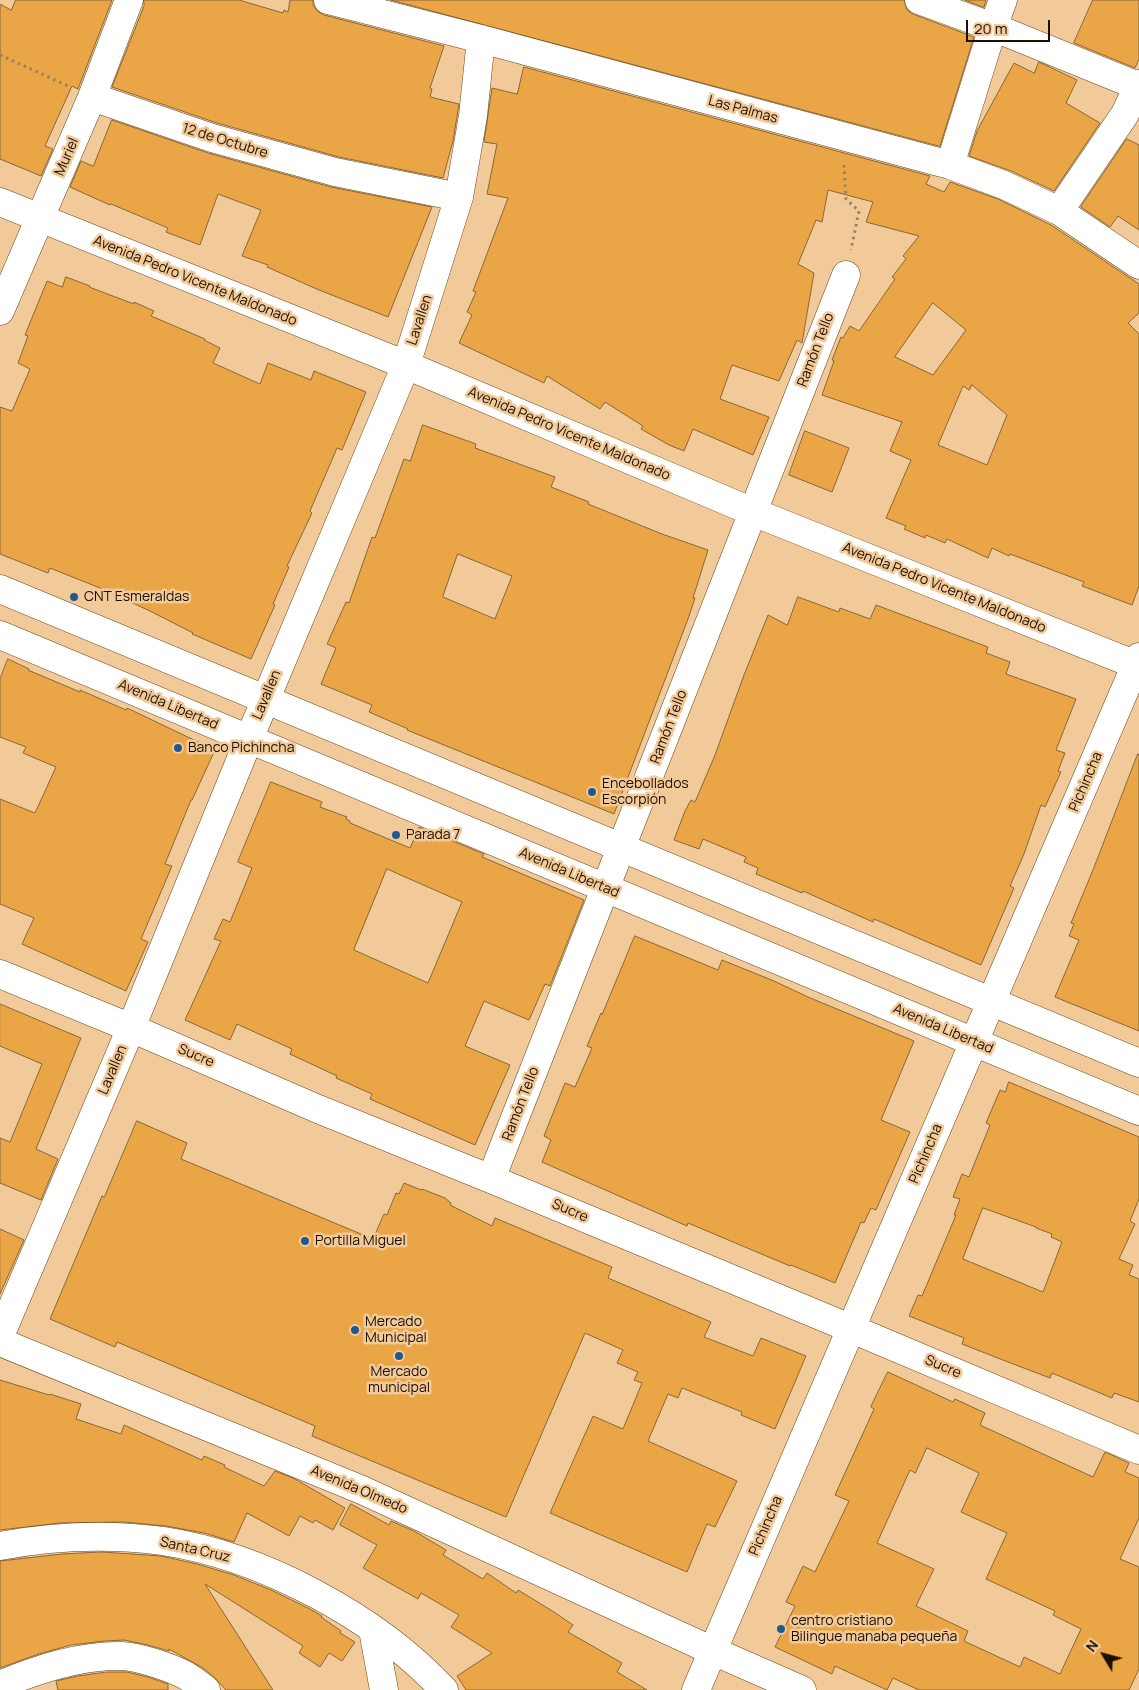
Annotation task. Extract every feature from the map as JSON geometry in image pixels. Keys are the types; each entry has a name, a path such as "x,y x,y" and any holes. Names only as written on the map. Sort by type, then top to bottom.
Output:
{"street":[{"name":"Muriel","path":"0,312 92,97 129,0"},
{"name":"Las Palmas","path":"328,0 481,39 950,165 1004,184 1059,211 1139,265"},
{"path":"919,0 993,27 1138,85 1132,119 1059,211"},
{"path":"950,165 993,27 1004,0"},
{"name":"Lavallen","path":"0,1336 131,1028 249,739 406,365 459,197 473,116 481,39"},
{"name":"12 de Octubre","path":"92,97 212,138 316,167 459,197"},
{"name":"Avenida Pedro Vicente Maldonado","path":"0,202 406,365 753,512 1138,662"},
{"name":"Ramón Tello","path":"491,1179 846,275"},
{"path":"0,589 1139,1063"},
{"name":"Avenida Libertad","path":"0,635 1139,1111"},
{"name":"Pichincha","path":"712,1651 1138,662"},
{"name":"Sucre","path":"0,974 318,1109 852,1328 1139,1450"},
{"name":"Avenida Olmedo","path":"0,1342 362,1490 712,1651 802,1690"},
{"name":"Santa Cruz","path":"0,1546 20,1542 70,1538 123,1538 164,1542 242,1560 335,1604 426,1670 444,1690"},
{"path":"373,1630 384,1690"},
{"path":"696,1690 712,1651"},
{"path":"0,1685 51,1666 100,1657 124,1656 182,1673 206,1690"}],"path":[{"path":"0,56 92,97"},
{"path":"842,137 846,199 859,211 846,275"}],"building":[{"path":"16,0 112,0 78,89 72,86 45,146 53,149 41,176 0,159 0,4 11,10"},
{"path":"144,0 239,0 283,13 284,10 288,12 290,0 313,0 313,5 317,11 324,15 444,46 430,88 432,89 430,97 459,104 453,141 443,178 339,157 217,123 112,87 144,6"},
{"path":"391,0 904,0 907,10 913,14 974,37 940,146"},
{"path":"965,0 986,0 984,7"},
{"path":"1093,0 1139,0 1139,59 1135,68 1074,43"},
{"path":"1039,62 1077,80 1066,103 1100,123 1054,191 1011,171 969,156 977,131 1014,63 1034,73"},
{"path":"524,67 930,176 926,184 944,192 950,182 998,199 1051,225 1139,284 1139,313 1128,323 1139,334 1139,586 1132,605 1082,586 1084,582 1010,554 1009,556 992,548 988,558 947,539 945,543 926,535 925,538 904,529 906,526 886,518 911,460 890,451 902,422 822,395 841,337 843,338 850,326 859,331 895,279 892,277 906,259 903,256 919,236 866,222 873,202 828,190 822,222 816,220 798,264 814,273 802,343 797,340 779,381 732,365 720,399 769,417 753,455 693,429 684,451 641,429 643,426 605,402 600,409 547,376 544,383 459,343 472,315 467,312 476,292 473,291 508,198 487,194 497,144 484,142 492,88 517,94","holes":["933,303 966,330 933,375 895,357","972,385 1007,415 987,465 938,445 963,386 969,390"]},
{"path":"112,120 208,153 331,187 432,207 388,317 319,290 267,267 268,265 242,256 261,210 218,194 200,245 166,232 168,228 70,187 81,161 93,166"},
{"path":"1127,139 1139,145 1139,230 1118,216 1110,227 1081,207"},
{"path":"66,277 134,304 134,302 154,311 151,316 205,339 220,348 213,363 260,384 268,363 311,380 314,371 366,392 342,450 337,448 310,511 312,513 287,566 289,567 273,604 275,605 251,659 192,634 150,611 100,588 50,568 48,573 0,554 0,407 12,411 30,369 18,363 28,336 25,335 47,281 62,287"},
{"path":"423,425 476,444 475,448 555,477 551,487 589,502 588,504 662,534 708,550 688,619 614,814 407,730 369,712 372,705 321,684 336,648 327,644 346,602 349,603 372,537 375,538 404,459 410,461","holes":["458,554 512,576 495,619 443,597"]},
{"path":"805,431 849,448 832,492 789,475"},
{"path":"798,597 839,612 840,608 870,619 876,605 988,647 986,653 1010,662 1006,674 1076,699 1056,750 1065,753 1058,771 1061,772 1045,807 1041,805 1024,854 1010,886 1014,888 981,965 874,919 873,922 803,891 802,893 756,874 758,868 744,862 746,857 703,839 699,849 674,840 685,811 691,800 695,802 715,755 768,615 787,625"},
{"path":"8,659 28,670 80,692 80,690 126,710 127,708 215,750 191,800 165,864 172,866 141,939 148,942 126,991 22,944 34,918 0,904 0,799 35,813 56,767 23,753 26,747 0,737 0,679"},
{"path":"1138,754 1139,1031 1055,997 1079,940 1069,936 1074,924 1071,923"},
{"path":"271,782 322,802 320,807 347,817 346,819 350,823 410,848 419,827 484,854 482,857 584,900 550,986 545,984 529,1020 484,1001 465,1046 510,1065 475,1145 370,1099 372,1094 290,1054 292,1049 237,1024 230,1040 185,1020 221,941 214,939 223,919 230,922 252,868 238,862","holes":["387,869 462,902 428,983 354,950"]},
{"path":"635,936 718,970 722,960 914,1041 881,1120 910,1132 876,1210 871,1208 864,1223 861,1222 835,1283 688,1223 687,1226 542,1162 551,1140 544,1136 565,1083 575,1087 592,1048 587,1046"},
{"path":"0,1004 81,1038 36,1149 58,1159 41,1200 0,1183 0,1138 10,1142 42,1064 0,1046"},
{"path":"1009,1082 1139,1137 1139,1199 1130,1221 1135,1224 1119,1259 1133,1265 1129,1275 1139,1279 1139,1402 1114,1393 1112,1398 1052,1373 1050,1378 962,1344 964,1338 909,1316 918,1295 922,1296 956,1215 954,1215 960,1199 953,1197 962,1174 969,1177 990,1125 986,1123 1000,1090 1005,1092","holes":["983,1208 1052,1234 1051,1237 1062,1242 1043,1292 963,1259"]},
{"path":"137,1121 187,1143 181,1159 373,1239 384,1214 387,1215 396,1193 399,1194 404,1183 445,1198 451,1203 450,1205 492,1226 495,1218 612,1267 608,1278 711,1322 704,1337 753,1356 761,1338 806,1356 775,1429 741,1415 742,1412 682,1388 678,1398 668,1394 648,1441 737,1481 715,1527 707,1524 687,1572 550,1513 593,1416 623,1429 642,1383 634,1380 638,1372 617,1363 623,1350 585,1333 506,1517 312,1436 315,1426 117,1342 115,1347 50,1319 102,1196 104,1197"},
{"path":"0,1229 24,1240 0,1294"},
{"path":"888,1372 953,1402 955,1399 985,1413 980,1425 1093,1477 1105,1452 1129,1463 1125,1472 1139,1478 1139,1518 1120,1559 1139,1567 1139,1669 1129,1690 919,1690 893,1678 887,1690 835,1666 832,1674 775,1647 795,1606 786,1602 803,1566 815,1572 849,1501 835,1495 874,1409 871,1407","holes":["927,1448 979,1473 961,1512 1007,1533 986,1579 1055,1611 1053,1615 1081,1629 1060,1674 1024,1657 1020,1667 964,1641 968,1631 916,1606 934,1569 877,1543 910,1470 915,1473"]},
{"path":"0,1380 81,1404 76,1419 121,1434 124,1425 202,1460 204,1456 225,1465 224,1467 264,1486 275,1471 295,1479 345,1508 333,1530 315,1520 313,1523 300,1516 289,1536 247,1513 234,1542 204,1533 166,1526 124,1522 60,1523 0,1530"},
{"path":"351,1504 389,1525 391,1521 414,1531 446,1550 443,1555 483,1579 487,1573 516,1593 518,1590 554,1612 573,1625 568,1632 622,1663 617,1672 647,1690 466,1690 457,1676 492,1653 451,1627 459,1615 421,1593 418,1599 363,1568 377,1545 340,1525"},
{"path":"102,1552 161,1556 234,1575 308,1608 322,1616 341,1631 340,1633 355,1642 342,1661 329,1653 320,1667 299,1653 303,1646 205,1584 273,1690 226,1690 203,1668 169,1649 169,1651 124,1640 71,1645 0,1668 0,1561 62,1554"},
{"path":"107,1672 127,1672 148,1677 168,1684 168,1690 58,1690 56,1681"}],"place":[{"name":"CNT Esmeraldas","path":"74,597"},
{"name":"Banco Pichincha","path":"178,748"},
{"name":"Encebollados Escorpión","path":"592,792"},
{"name":"Parada 7","path":"396,835"},
{"name":"Portilla Miguel","path":"305,1241"},
{"name":"Mercado Municipal","path":"355,1330"},
{"name":"Mercado municipal","path":"399,1356"},
{"name":"centro cristiano Bilingue manaba pequeña","path":"781,1629"}]}
